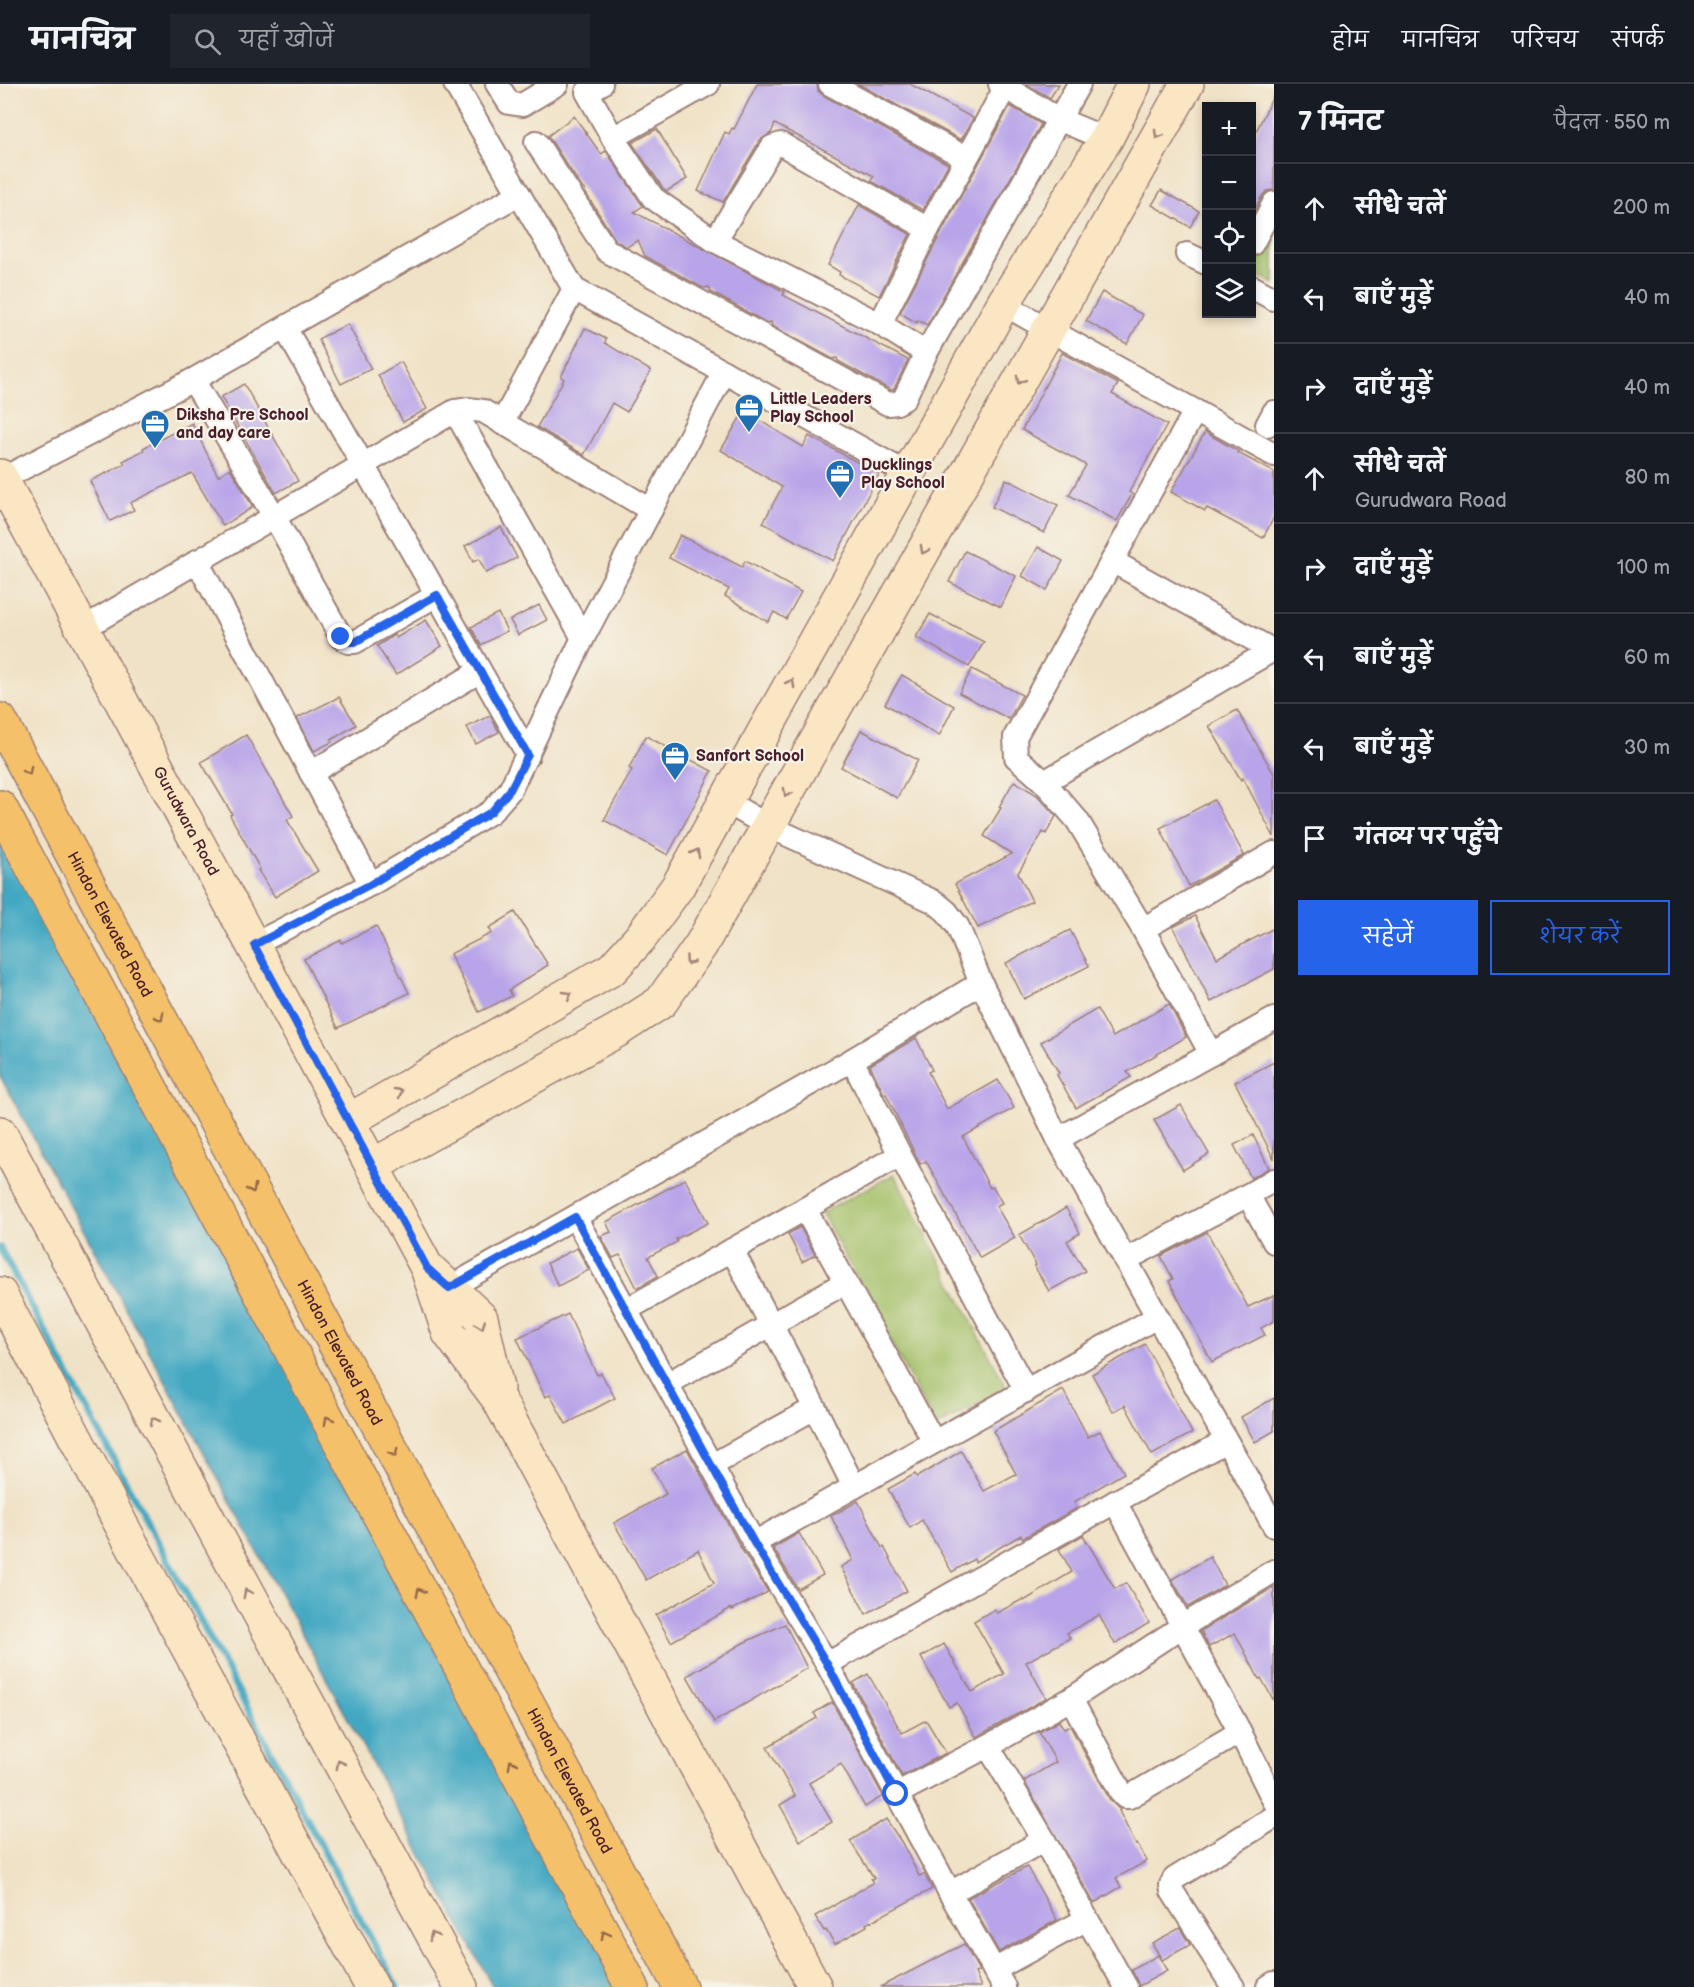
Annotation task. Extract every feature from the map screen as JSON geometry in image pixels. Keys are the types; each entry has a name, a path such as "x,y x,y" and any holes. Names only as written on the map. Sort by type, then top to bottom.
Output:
{"highway":[{"name":"Hindon Elevated Road","path":"0,720 680,1987"},
{"path":"0,807 632,1987"}],"street":[{"path":"455,84 574,289 908,474"},
{"path":"497,84 509,103 522,105 557,84"},
{"path":"601,84 586,92 653,198 715,241 879,324 926,353"},
{"path":"613,138 708,84"},
{"path":"830,84 966,158"},
{"path":"536,142 607,251 888,404 904,399 926,353 1079,84"},
{"path":"348,1121 612,969 641,937 678,886 1003,304 1106,139 1134,84"},
{"path":"372,1166 618,1030 661,1002 701,945 1187,84"},
{"path":"879,324 1003,86 1058,119 1106,139"},
{"path":"715,241 772,147 781,144 928,229"},
{"path":"1,477 193,380 519,194"},
{"path":"1256,235 1274,203"},
{"path":"502,423 574,289"},
{"path":"1256,289 1274,299"},
{"path":"1003,304 1274,455"},
{"path":"285,328 528,755"},
{"path":"254,945 371,884 491,812 510,790 583,638 724,372"},
{"path":"193,380 274,516 341,637 348,642 355,642 437,595"},
{"path":"82,628 455,411 468,409 483,411 651,510"},
{"path":"455,411 583,638"},
{"path":"1195,411 1015,737 1016,757 1044,782 1077,820 1143,929 1211,1054"},
{"name":"Gurudwara Road","path":"1,477 372,1166 438,1278 449,1333 499,1400 815,1987"},
{"path":"197,561 371,884"},
{"path":"1112,561 1273,650"},
{"path":"1044,782 1273,650"},
{"path":"311,773 480,671"},
{"path":"725,801 768,826 935,902 947,912 958,927 981,983 1058,1138 1274,1526"},
{"path":"1143,929 1274,853"},
{"path":"438,1278 575,1217 852,1060 981,983"},
{"path":"1058,1138 1274,1019"},
{"path":"852,1060 900,1155 1026,1390"},
{"path":"0,1132 461,1987"},
{"path":"626,1310 900,1155"},
{"path":"1125,1260 1274,1180"},
{"path":"1248,1195 1274,1242"},
{"path":"805,1209 934,1442"},
{"path":"575,1217 754,1543 827,1664 999,1979 1087,1919"},
{"path":"732,1250 854,1487"},
{"path":"667,1384 846,1282"},
{"path":"1,1300 372,1987"},
{"path":"754,1543 1157,1317"},
{"path":"712,1465 815,1408"},
{"path":"827,1664 1226,1442"},
{"path":"1115,1502 1240,1732 1274,1801"},
{"path":"896,1794 1071,1699 1183,1626 1274,1571"},
{"path":"1071,1699 1125,1797 1129,1797 1240,1732"},
{"path":"988,1746 1044,1839 1126,1987"},
{"path":"1233,1987 1172,1891 1171,1885 1174,1880 1274,1817"},
{"path":"950,1893 1044,1839"},
{"path":"1268,1987 1274,1983"}],"green space":[{"path":"1274,233 1274,284 1256,273 1256,264"},
{"path":"894,1174 1007,1389 936,1427 822,1213"}],"water":[{"path":"0,818 631,1987 493,1987 0,1076"}],"building":[{"path":"757,84 817,84 818,91 824,96 948,164 923,210 871,181 874,176 775,124 771,133 760,140 723,202 698,191 725,132 729,134 732,128 734,129"},
{"path":"858,84 910,84 973,118 961,140"},
{"path":"1026,84 1059,84 1050,98"},
{"path":"1274,94 1274,190 1267,191 1256,207 1256,156 1256,132"},
{"path":"1010,106 1041,124 927,325 918,320 917,323 900,313"},
{"path":"574,116 601,154 606,151 643,206 634,212 785,292 783,295 908,360 894,389 891,390 838,361 837,358 833,359 772,326 771,322 767,323 711,292 709,287 703,288 645,256 638,240 627,247 616,241 548,136"},
{"path":"657,129 687,179 667,191 632,143"},
{"path":"1161,190 1199,211 1190,227 1152,205"},
{"path":"859,205 910,234 879,296 839,275 840,272 828,265"},
{"path":"1102,292 1143,315 1127,344 1086,321"},
{"path":"348,324 371,369 341,384 318,339"},
{"path":"585,328 606,339 605,343 651,371 627,412 612,403 584,455 537,427 564,379 561,377"},
{"path":"1062,353 1118,384 1112,394 1167,425 1129,492 1132,494 1117,521 1069,495 1086,465 1022,430"},
{"path":"401,362 427,409 403,422 378,375"},
{"path":"244,384 298,481 276,493 221,397"},
{"path":"744,411 803,447 809,436 879,474 833,561 763,523 782,487 721,450"},
{"path":"192,423 218,476 230,468 253,507 223,526 192,473 130,503 134,510 110,521 90,481 125,464 123,461 144,450 143,448"},
{"path":"1205,432 1274,472 1274,517 1263,538 1171,492"},
{"path":"1006,479 1058,505 1044,533 992,507"},
{"path":"501,527 517,558 486,573 479,559 473,562 465,546"},
{"path":"680,535 742,567 745,561 801,592 786,619 774,612 768,622 725,596 729,589 669,558"},
{"path":"1038,547 1063,561 1047,590 1022,576"},
{"path":"965,551 1016,576 1001,607 949,582"},
{"path":"539,605 547,620 518,635 510,620"},
{"path":"498,613 507,631 481,645 471,627"},
{"path":"930,614 984,642 969,667 916,637"},
{"path":"426,620 442,646 396,675 377,646 394,635 396,638"},
{"path":"972,669 1022,695 1009,719 959,693"},
{"path":"902,675 954,706 939,736 885,704"},
{"path":"339,697 356,725 331,740 332,742 314,751 297,718"},
{"path":"1237,710 1274,774 1274,837 1243,778 1241,780 1209,726"},
{"path":"490,716 499,732 476,744 467,727"},
{"path":"861,730 918,760 897,798 841,767"},
{"path":"246,735 293,816 287,820 318,871 275,897 258,870 260,869 230,815 232,814 201,762"},
{"path":"646,736 712,771 668,855 604,820 632,770 629,768"},
{"path":"1014,781 1037,795 1056,816 1046,834 1043,832 1018,873 1032,901 978,928 955,884 1012,854 984,836"},
{"path":"1214,800 1244,855 1189,886 1160,828"},
{"path":"515,912 548,965 509,990 512,996 479,1012 450,954 492,933 489,928"},
{"path":"1195,916 1217,958 1274,928 1274,969 1211,1002 1173,927"},
{"path":"376,926 409,993 338,1028 304,959 341,940 342,943"},
{"path":"1070,930 1089,966 1024,999 1006,963"},
{"path":"1169,1004 1186,1037 1127,1072 1131,1077 1076,1108 1041,1042 1097,1009 1113,1037"},
{"path":"916,1038 932,1070 928,1072 947,1109 998,1080 1014,1108 963,1137 990,1188 993,1187 1002,1203 996,1206 1015,1238 980,1258 926,1161 920,1164 870,1065"},
{"path":"1274,1062 1274,1159 1235,1082"},
{"path":"1181,1105 1209,1154 1183,1170 1154,1120"},
{"path":"1253,1135 1269,1168 1251,1178 1234,1145"},
{"path":"685,1179 708,1223 676,1239 677,1242 648,1257 658,1276 637,1288 620,1255 613,1258 601,1236 611,1232 606,1222"},
{"path":"1066,1208 1080,1233 1067,1241 1085,1271 1049,1291 1019,1235"},
{"path":"800,1227 815,1255 802,1262 788,1234"},
{"path":"1207,1232 1248,1307 1274,1295 1274,1321 1261,1328 1265,1335 1212,1362 1169,1281 1173,1279 1161,1256"},
{"path":"577,1248 589,1270 558,1286 547,1263"},
{"path":"568,1314 597,1375 601,1373 615,1398 566,1424 550,1395 545,1397 517,1338"},
{"path":"1145,1344 1192,1433 1152,1455 1125,1405 1113,1412 1092,1374"},
{"path":"1063,1390 1088,1437 1100,1431 1124,1473 1074,1502 1077,1508 1023,1538 1021,1535 975,1562 974,1559 952,1572 922,1520 910,1528 888,1489 915,1474 917,1477 961,1451 984,1491 1016,1474 993,1431"},
{"path":"1274,1398 1274,1431 1255,1442 1241,1417"},
{"path":"687,1449 742,1550 768,1592 732,1610 731,1608 671,1642 656,1615 714,1583 698,1550 646,1580 614,1523 666,1494 652,1468"},
{"path":"858,1501 907,1591 866,1614 841,1567 853,1560 831,1516"},
{"path":"799,1533 823,1575 798,1589 773,1548"},
{"path":"1083,1535 1115,1589 1126,1583 1149,1623 1115,1644 1099,1615 1067,1633 1070,1638 1026,1662 1046,1698 976,1737 957,1703 949,1707 921,1657 944,1644 972,1692 1004,1674 974,1621 995,1609 997,1613 1023,1599 1024,1601 1072,1572 1059,1549"},
{"path":"1210,1557 1225,1585 1188,1607 1172,1579"},
{"path":"1274,1587 1274,1701 1261,1678 1259,1679 1235,1633 1209,1647 1201,1631"},
{"path":"785,1624 807,1668 714,1722 687,1676 743,1643"},
{"path":"868,1674 902,1733 926,1720 946,1753 902,1776 853,1683"},
{"path":"832,1702 883,1796 865,1807 841,1764 809,1783 832,1822 800,1841 780,1805 795,1796 767,1747 817,1718 814,1713"},
{"path":"1059,1721 1064,1729 1070,1726 1110,1800 1120,1810 1136,1845 1147,1861 1116,1878 1121,1887 1094,1903 1024,1781 1056,1762 1039,1732"},
{"path":"886,1819 902,1843 919,1876 924,1874 932,1889 866,1924 867,1926 835,1944 815,1916 873,1883 871,1879 874,1878 850,1841"},
{"path":"1027,1867 1057,1920 999,1952 968,1898"},
{"path":"1180,1928 1190,1945 1162,1960 1152,1943"},
{"path":"964,1944 979,1971 975,1973 981,1987 880,1987"},
{"path":"1158,1955 1167,1971 1139,1986 1132,1970"}],"waterway":[{"path":"0,1248 397,1987"}],"place":[{"name":"Little Leaders Play School","path":"749,434"},
{"name":"Diksha Pre School and day care","path":"155,450"},
{"name":"Ducklings Play School","path":"840,500"},
{"name":"Sanfort School","path":"675,782"}],"route":[{"path":"341,637 348,642 355,642 437,595 528,755 510,790 491,812 371,884 254,945 427,1268 449,1288 575,1217 754,1543 827,1664 896,1794"}]}
